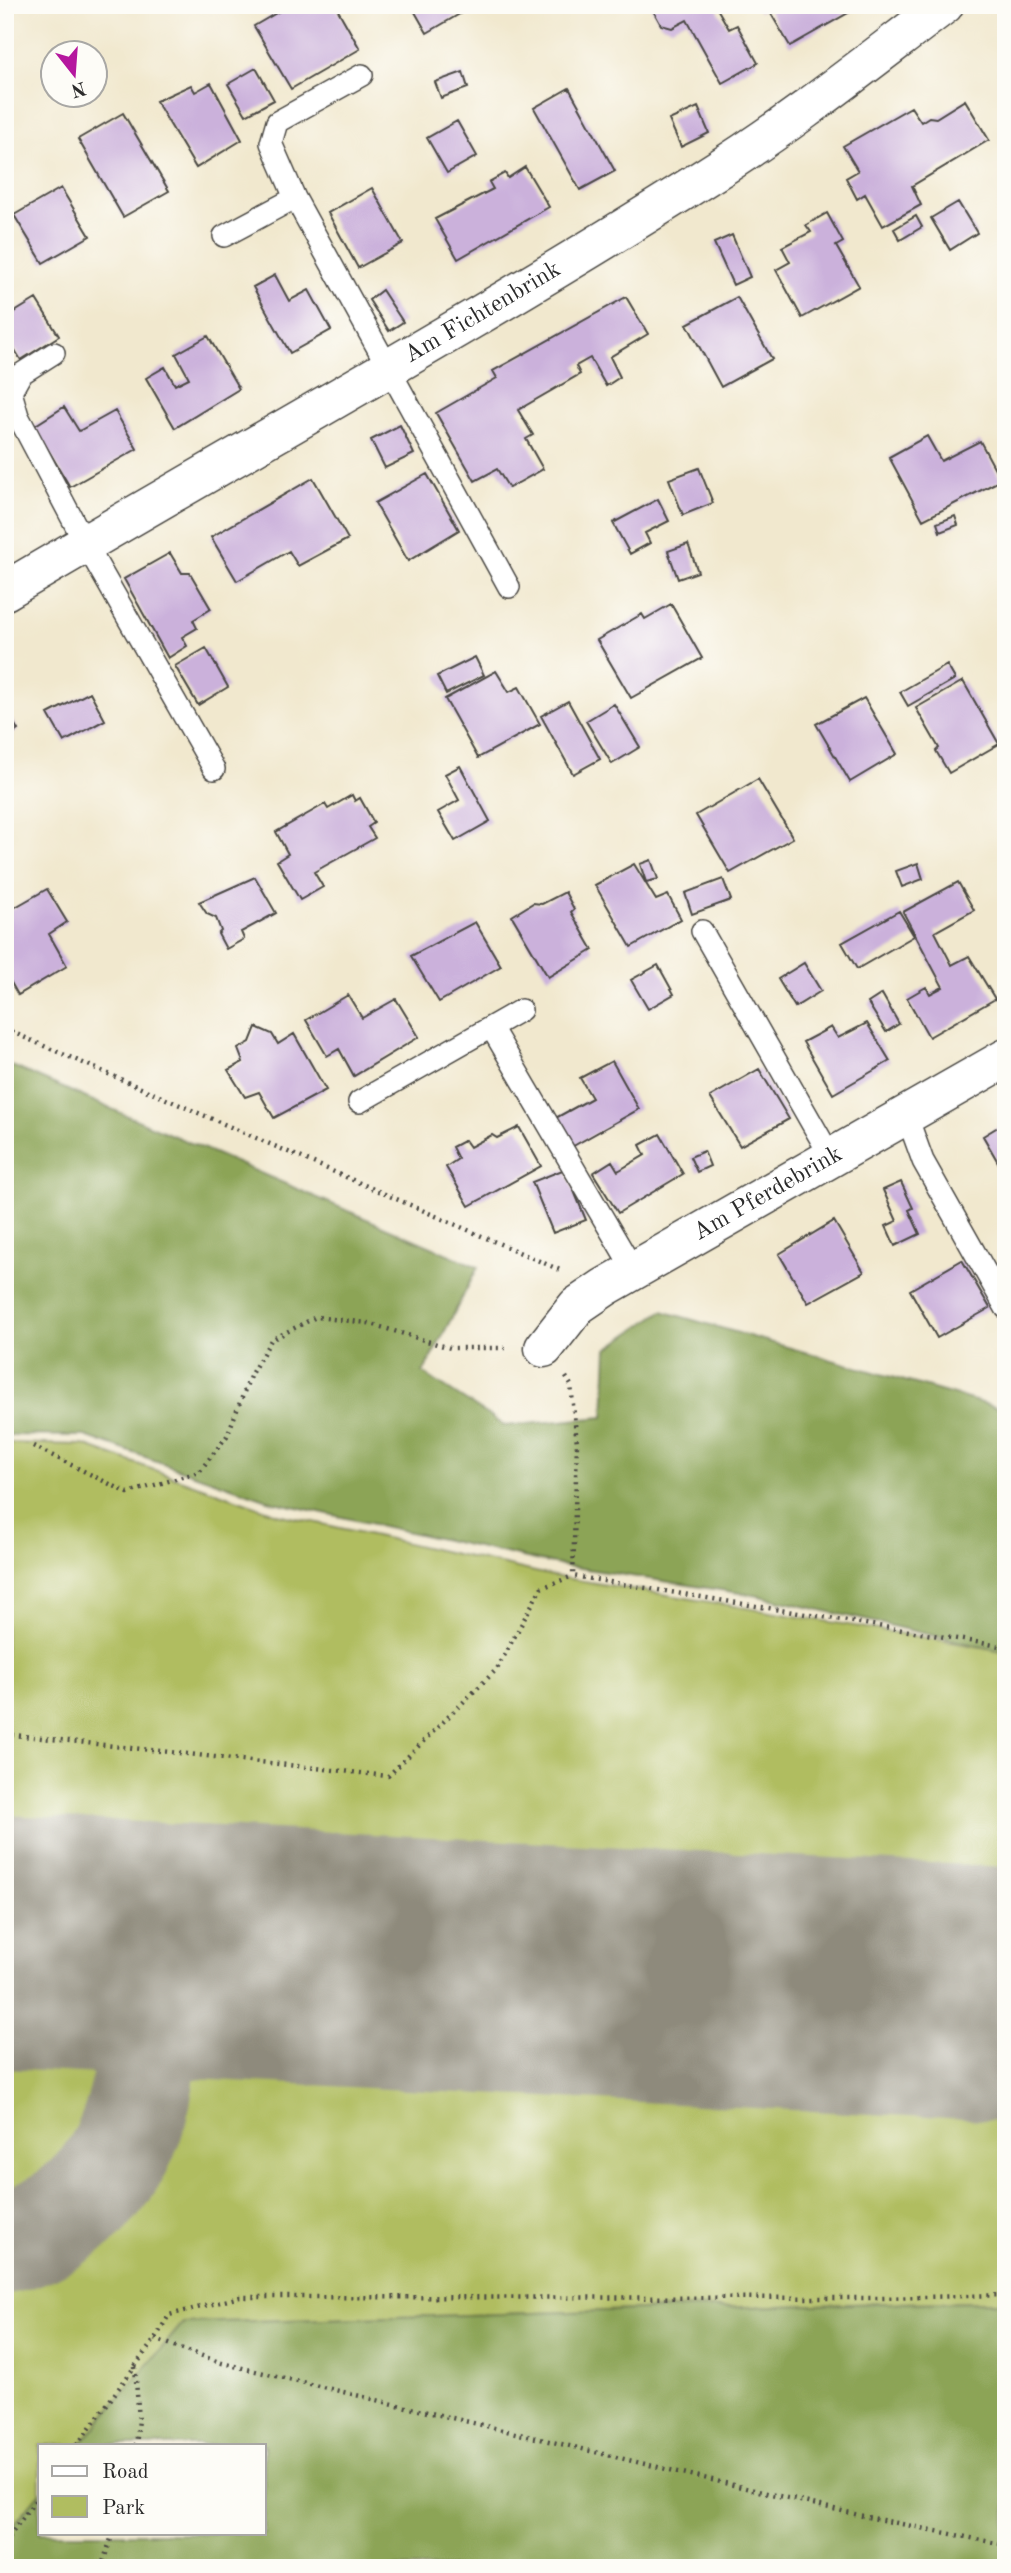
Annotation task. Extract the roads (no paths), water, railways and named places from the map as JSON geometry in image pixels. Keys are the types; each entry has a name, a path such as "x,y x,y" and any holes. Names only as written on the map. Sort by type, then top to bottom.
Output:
{"street":[{"name":"Am Fichtenbrink","path":"5,591 388,369 710,174 801,113 943,5"},
{"name":"Am Pferdebrink","path":"544,1348 577,1306 619,1278 1006,1058"}],"lane":[{"path":"362,75 277,122 271,144 295,198 509,586"},
{"path":"224,236 295,198"},
{"path":"54,353 21,374 11,392 18,416 85,544 214,769"},
{"path":"702,931 831,1157"},
{"path":"359,1102 521,1010"},
{"path":"491,1027 619,1278"},
{"path":"906,1114 923,1161 1006,1308"}]}
